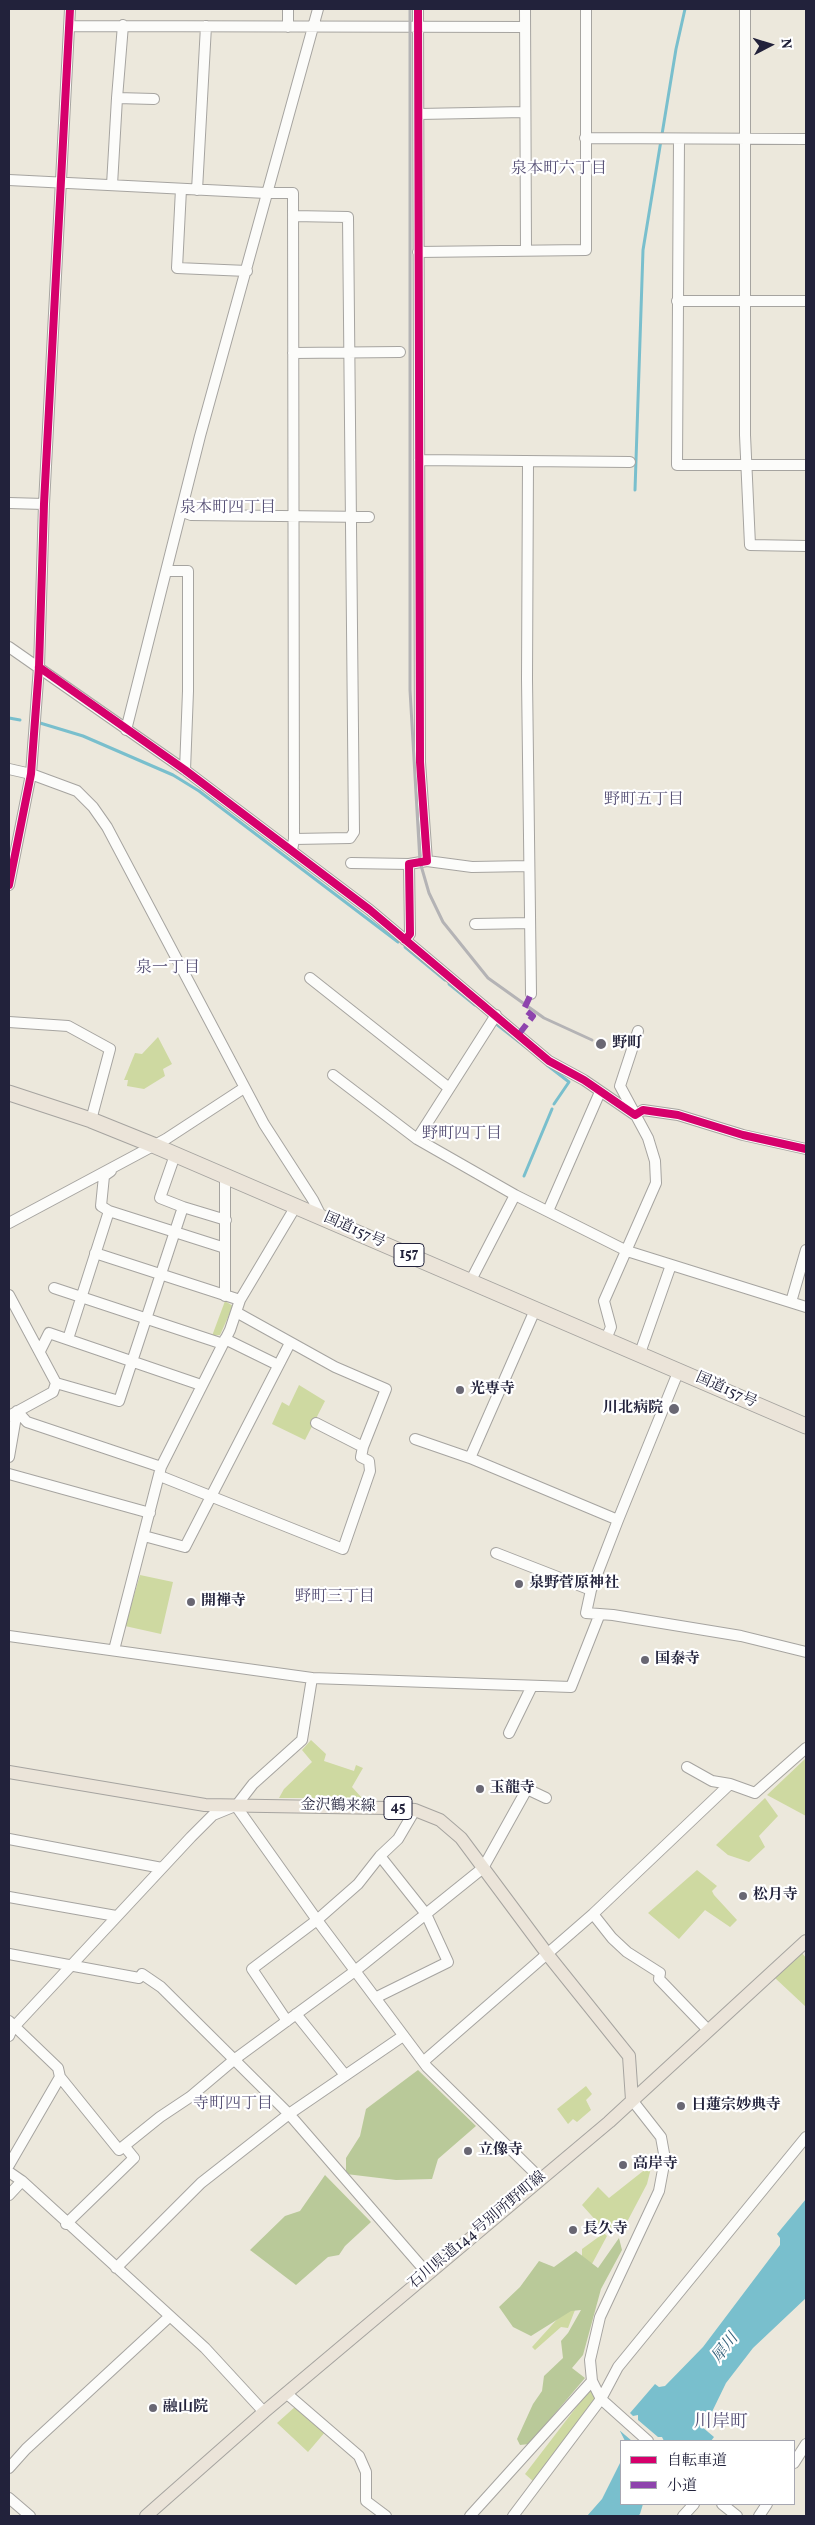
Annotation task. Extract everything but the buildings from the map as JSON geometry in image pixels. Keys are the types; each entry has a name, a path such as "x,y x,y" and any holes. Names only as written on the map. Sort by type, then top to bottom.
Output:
{"highway":[{"name":"国道157号","path":"9,1093 91,1120 153,1145 535,1310 805,1422"}],"main road":[{"name":"金沢鶴来線","path":"9,1772 205,1805 285,1811 415,1810 440,1820 462,1838 548,1955 629,2056 632,2100"},
{"name":"石川県道144号別所野町線","path":"146,2516 427,2273 610,2122 806,1941"}],"street":[{"path":"9,885 31,774 39,667 44,504 70,9"},
{"path":"288,9 288,27"},
{"path":"126,730 200,436 318,9"},
{"path":"418,9 420,762 428,860"},
{"path":"525,9 526,250"},
{"path":"418,252 586,250 586,9"},
{"path":"745,9 746,465 750,545 806,546"},
{"path":"112,186 123,25"},
{"path":"69,26 525,27"},
{"path":"197,190 206,26"},
{"path":"117,98 154,99"},
{"path":"419,114 526,112"},
{"path":"585,138 806,139"},
{"path":"679,139 677,465 806,466"},
{"path":"9,180 266,194 294,193 294,839 292,850"},
{"path":"180,189 176,268 247,271"},
{"path":"293,216 348,217 354,832 350,838 294,839"},
{"path":"677,301 806,301"},
{"path":"293,353 400,352"},
{"path":"419,460 630,462"},
{"path":"528,462 529,866 532,994"},
{"path":"9,503 44,504"},
{"path":"182,512 191,515 369,517"},
{"path":"166,571 188,571 188,691 185,770"},
{"path":"9,647 185,770 292,850 496,1014 549,1061 635,1115"},
{"path":"9,769 31,774 77,791 93,807 107,827 244,1088 321,1216"},
{"path":"351,863 409,864 428,860 472,867 529,866"},
{"path":"405,940 410,934 409,864"},
{"path":"475,924 530,923"},
{"path":"310,978 449,1088"},
{"path":"417,1139 496,1014"},
{"path":"9,1022 68,1026 110,1049 91,1120"},
{"path":"606,1339 611,1327 604,1301 656,1184 653,1153 648,1138 620,1086 638,1031"},
{"path":"333,1076 417,1139 515,1195 627,1251 806,1307"},
{"path":"9,1223 166,1139 244,1088"},
{"path":"548,1211 600,1092"},
{"path":"635,1115 643,1110 678,1115 743,1135 806,1149"},
{"path":"176,1155 160,1198 226,1220"},
{"path":"121,1162 104,1176 101,1206 109,1211 225,1248"},
{"path":"225,1177 225,1296"},
{"path":"470,1282 515,1195"},
{"path":"114,1650 161,1472 201,1385 224,1341 240,1300 296,1206"},
{"path":"56,1383 119,1401 162,1276 183,1207"},
{"path":"68,1339 109,1211"},
{"path":"791,1302 806,1250"},
{"path":"95,1253 240,1300"},
{"path":"640,1353 671,1265"},
{"path":"54,1288 224,1341 278,1365"},
{"path":"9,1295 56,1383 53,1392 13,1413"},
{"path":"470,1458 535,1310"},
{"path":"13,1413 26,1422 161,1472 211,1497 343,1549 370,1472 369,1461 361,1457 363,1447 386,1389 290,1343 236,1312"},
{"path":"40,1351 49,1333 201,1385"},
{"path":"144,1536 185,1547 290,1343"},
{"path":"679,1370 618,1520 592,1590 586,1613 599,1616 613,1615 741,1636 806,1652"},
{"path":"9,1456 13,1413"},
{"path":"316,1423 363,1447"},
{"path":"415,1439 470,1458 618,1520"},
{"path":"9,1474 150,1513"},
{"path":"496,1553 592,1590"},
{"path":"9,1636 312,1678 571,1687 599,1616"},
{"path":"9,2036 12,2024 72,1964 213,1815 236,1806 253,1784 302,1740 312,1678"},
{"path":"509,1733 532,1686"},
{"path":"687,1767 712,1781 730,1784 755,1793 806,1748"},
{"path":"424,2061 594,1914 730,1784"},
{"path":"12,2024 58,2068 60,2077 120,2150 160,2117 190,2098 235,2058 355,1971 483,1868 527,1788 546,1798"},
{"path":"236,1806 317,1920 377,1997 403,2036 427,2066 541,2179"},
{"path":"287,2021 252,1969 317,1920 358,1884 380,1856 398,1838 415,1810"},
{"path":"9,1838 162,1868"},
{"path":"377,1997 448,1962 426,1914 380,1856"},
{"path":"9,1897 116,1916"},
{"path":"594,1914 612,1938 626,1952 660,1973 659,1979 708,2030"},
{"path":"9,1954 140,1976 161,1986 289,2114 427,2273"},
{"path":"296,2014 345,2075"},
{"path":"116,2268 201,2183 289,2114 403,2036"},
{"path":"9,2165 60,2077"},
{"path":"632,2100 661,2136 664,2159 659,2191 600,2317 590,2360 592,2382 604,2403 647,2440"},
{"path":"513,2516 604,2403 618,2367 806,2137"},
{"path":"66,2224 134,2158 125,2147"},
{"path":"9,2172 22,2181 66,2224 204,2347 264,2412"},
{"path":"9,2194 22,2181"},
{"path":"9,2468 26,2449 169,2317"},
{"path":"470,2516 592,2382"},
{"path":"286,2393 360,2456 366,2472 366,2501 386,2516"},
{"path":"795,2461 806,2444"},
{"path":"9,2498 30,2516"},
{"path":"683,2516 693,2505"},
{"path":"723,2505 737,2516"},
{"path":"759,2516 766,2505"}],"green space":[{"path":"158,1037 172,1064 163,1069 165,1076 144,1089 127,1086 128,1080 124,1080 135,1053 142,1054"},
{"path":"225,1301 233,1306 220,1335 212,1336"},
{"path":"299,1385 325,1401 305,1440 272,1424 282,1402 289,1406"},
{"path":"140,1575 173,1582 161,1634 125,1626"},
{"path":"311,1740 326,1754 324,1761 354,1771 356,1765 363,1768 352,1787 362,1798 279,1798 284,1789 312,1762 302,1750"},
{"path":"806,1758 806,1816 767,1795"},
{"path":"765,1798 778,1816 759,1836 765,1847 749,1862 728,1855 716,1845"},
{"path":"697,1870 717,1886 712,1891 714,1895 737,1920 730,1927 705,1910 679,1939 648,1913"},
{"path":"802,1953 806,1958 806,2007 775,1978"},
{"path":"418,2070 476,2126 438,2159 432,2179 396,2180 346,2174 346,2158 360,2136 366,2109"},
{"path":"586,2086 592,2094 586,2100 591,2110 577,2122 573,2119 568,2124 557,2109"},
{"path":"652,2164 647,2184 627,2222 618,2223 608,2234 582,2205 598,2187 609,2198"},
{"path":"325,2175 371,2222 345,2246 339,2255 328,2257 296,2285 250,2250 285,2216 300,2211"},
{"path":"604,2233 607,2236 586,2275 576,2267 582,2255 582,2249"},
{"path":"619,2238 622,2250 601,2289 583,2355 572,2368 585,2378 529,2444 520,2445 517,2439 533,2404 542,2391 544,2376 563,2358 561,2341 568,2333 581,2310 571,2311 531,2336 513,2327 499,2307 520,2287 539,2261 554,2267 576,2251 598,2268"},
{"path":"571,2304 575,2310 568,2328 561,2327 535,2350 532,2347"},
{"path":"591,2388 596,2398 534,2482 525,2474"},
{"path":"296,2406 326,2431 308,2452 277,2423"}],"water":[{"name":"犀川","path":"806,2199 806,2298 753,2348 726,2383 709,2418 701,2426 714,2437 712,2440 624,2440 620,2431 630,2413 655,2384 659,2387 665,2386 703,2347 780,2245 780,2238 777,2234"},
{"path":"620,2463 620,2505 643,2505 638,2516 587,2516 602,2499"}],"pier":[{"path":"629,2412 633,2416 638,2415 638,2420 664,2440 631,2440 618,2429"}],"waterway":[{"path":"635,490 643,250 676,49 685,9"},
{"path":"9,718 20,720"},
{"path":"40,723 83,736 173,775 199,791 398,942"},
{"path":"405,947 445,980"},
{"path":"449,984 475,1005"},
{"path":"495,1023 527,1048"},
{"path":"547,1065 569,1082 554,1104"},
{"path":"524,1176 552,1109"}],"railway":[{"path":"410,9 410,690 420,862 429,893 443,922 488,978 544,1018 592,1040"}],"marked path":[{"path":"519,1034 533,1016 524,1009 531,994"}],"cycle path":[{"path":"9,885 31,774 39,667 44,504 70,9"},
{"path":"405,940 410,934 409,864 427,861 420,762 418,9"},
{"path":"39,667 185,770 370,910 549,1061 584,1080 635,1115 643,1110 678,1115 743,1135 806,1149"}],"place":[{"name":"野町","path":"601,1044"},
{"name":"光専寺","path":"460,1390"},
{"name":"川北病院","path":"674,1409"},
{"name":"泉野菅原神社","path":"519,1584"},
{"name":"開禅寺","path":"191,1602"},
{"name":"国泰寺","path":"645,1660"},
{"name":"玉龍寺","path":"480,1789"},
{"name":"松月寺","path":"743,1896"},
{"name":"日蓮宗妙典寺","path":"681,2106"},
{"name":"立像寺","path":"468,2151"},
{"name":"高岸寺","path":"623,2165"},
{"name":"長久寺","path":"573,2230"},
{"name":"融山院","path":"153,2408"}],"district":[{"name":"泉本町六丁目","path":"559,170"},
{"name":"泉本町四丁目","path":"228,509"},
{"name":"野町五丁目","path":"644,801"},
{"name":"泉一丁目","path":"168,969"},
{"name":"野町四丁目","path":"462,1135"},
{"name":"野町三丁目","path":"335,1598"},
{"name":"寺町四丁目","path":"233,2105"},
{"name":"川岸町","path":"721,2424"}]}
